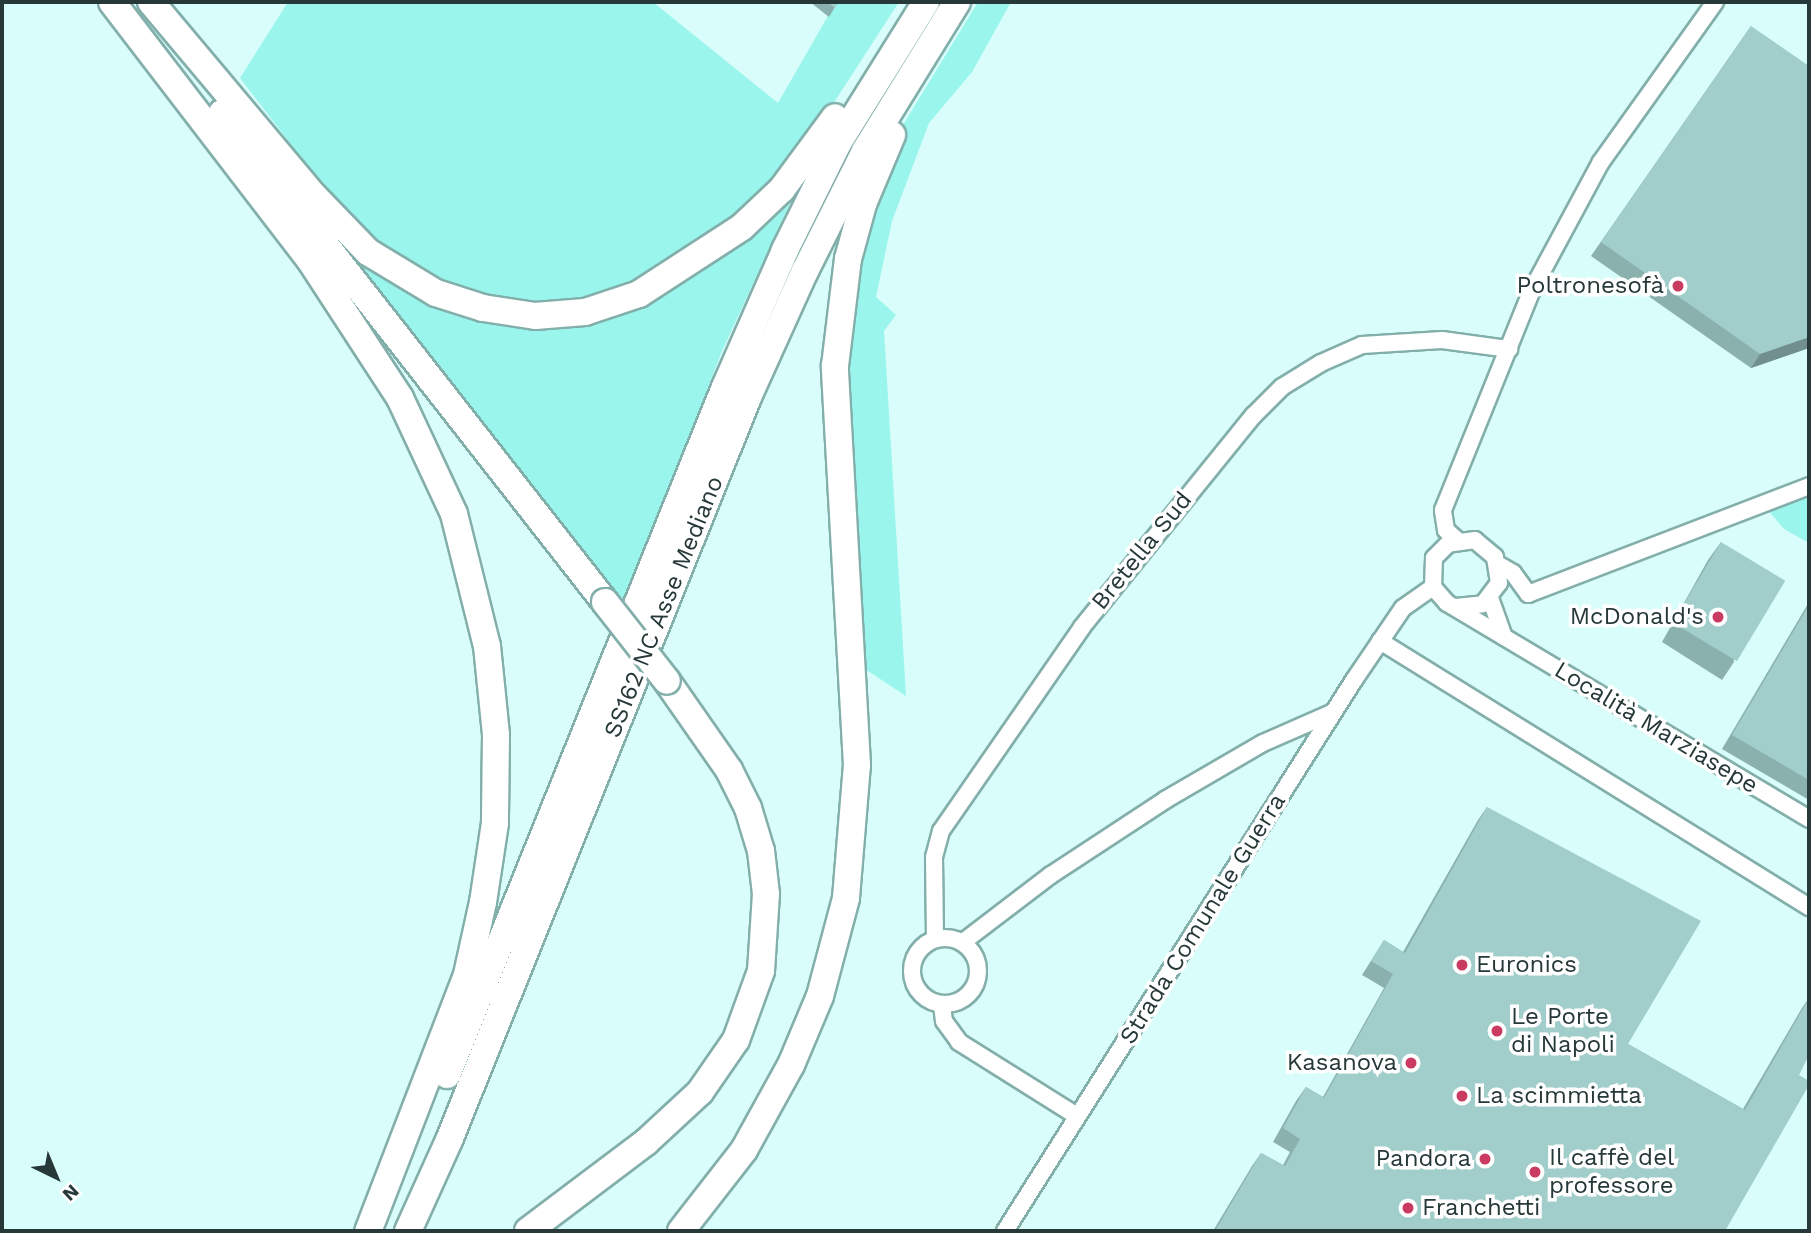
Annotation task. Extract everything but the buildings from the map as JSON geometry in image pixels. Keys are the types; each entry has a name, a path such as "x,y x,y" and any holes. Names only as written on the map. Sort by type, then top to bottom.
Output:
{"highway":[{"path":"112,2 310,260 401,398 454,514 487,646 496,735 495,823 483,902 467,975 368,1231"},
{"path":"135,2 667,681 729,770 748,808 761,851 766,894 761,971 736,1040 700,1092 646,1142 527,1231"},
{"path":"151,2 314,196 368,252 436,293 483,308 535,316 585,312 639,294 742,227 812,152 887,38 916,2"},
{"name":"SS162 NC Asse Mediano","path":"379,1231 427,1124 719,400 785,250 838,143 926,2"},
{"path":"681,1231 744,1150 785,1077 820,996 846,898 857,765 854,648 836,420 838,316 848,259 883,152 959,2"},
{"name":"SS162 NC Asse Mediano","path":"408,1231 450,1138 748,397 804,271 865,151 959,2"}],"street":[{"path":"1715,2 1601,162 1532,290 1443,510 1446,530 1457,540 1483,544 1499,565 1513,573 1528,594 1809,486"},
{"name":"Bretella Sud","path":"935,939 934,857 942,831 1082,627 1253,416 1282,387 1321,363 1362,345 1442,340 1509,349"},
{"path":"1457,540 1434,558 1433,587 1456,607 1475,607 1490,598 1499,583 1499,565"},
{"name":"Strada Comunale Guerra","path":"1005,1231 1380,641 1403,608 1433,587"},
{"path":"1490,598 1504,637"},
{"name":"Località Marziasepe","path":"1456,607 1809,819"},
{"path":"1380,641 1809,907"},
{"path":"962,942 978,962 977,983 963,999 942,1004 922,995 912,975 917,953 935,939 962,942 1051,875 1165,800 1263,743 1334,712"},
{"path":"942,1004 944,1021 959,1042 1077,1116"}],"shaded area":[{"path":"288,2 653,2 778,103 836,2 899,2 809,141 722,230 633,287 584,303 545,307 458,291 418,272 352,224 240,78"},
{"path":"978,2 1011,2 972,72 929,123 892,221 876,297 896,315 884,331 906,696 862,667 844,380 850,280 898,133"},
{"path":"790,193 793,197 722,351 624,603 323,225 387,275 582,322"},
{"path":"1809,496 1809,543 1784,529 1768,510"}],"place":[{"name":"Poltronesofà","path":"1678,286"},
{"name":"McDonald's","path":"1718,617"},
{"name":"Euronics","path":"1462,965"},
{"name":"Le Porte di Napoli","path":"1497,1031"},
{"name":"Kasanova","path":"1411,1063"},
{"name":"La scimmietta","path":"1462,1096"},
{"name":"Pandora","path":"1485,1159"},
{"name":"Il caffè del professore","path":"1535,1172"},
{"name":"Franchetti","path":"1408,1208"}]}
